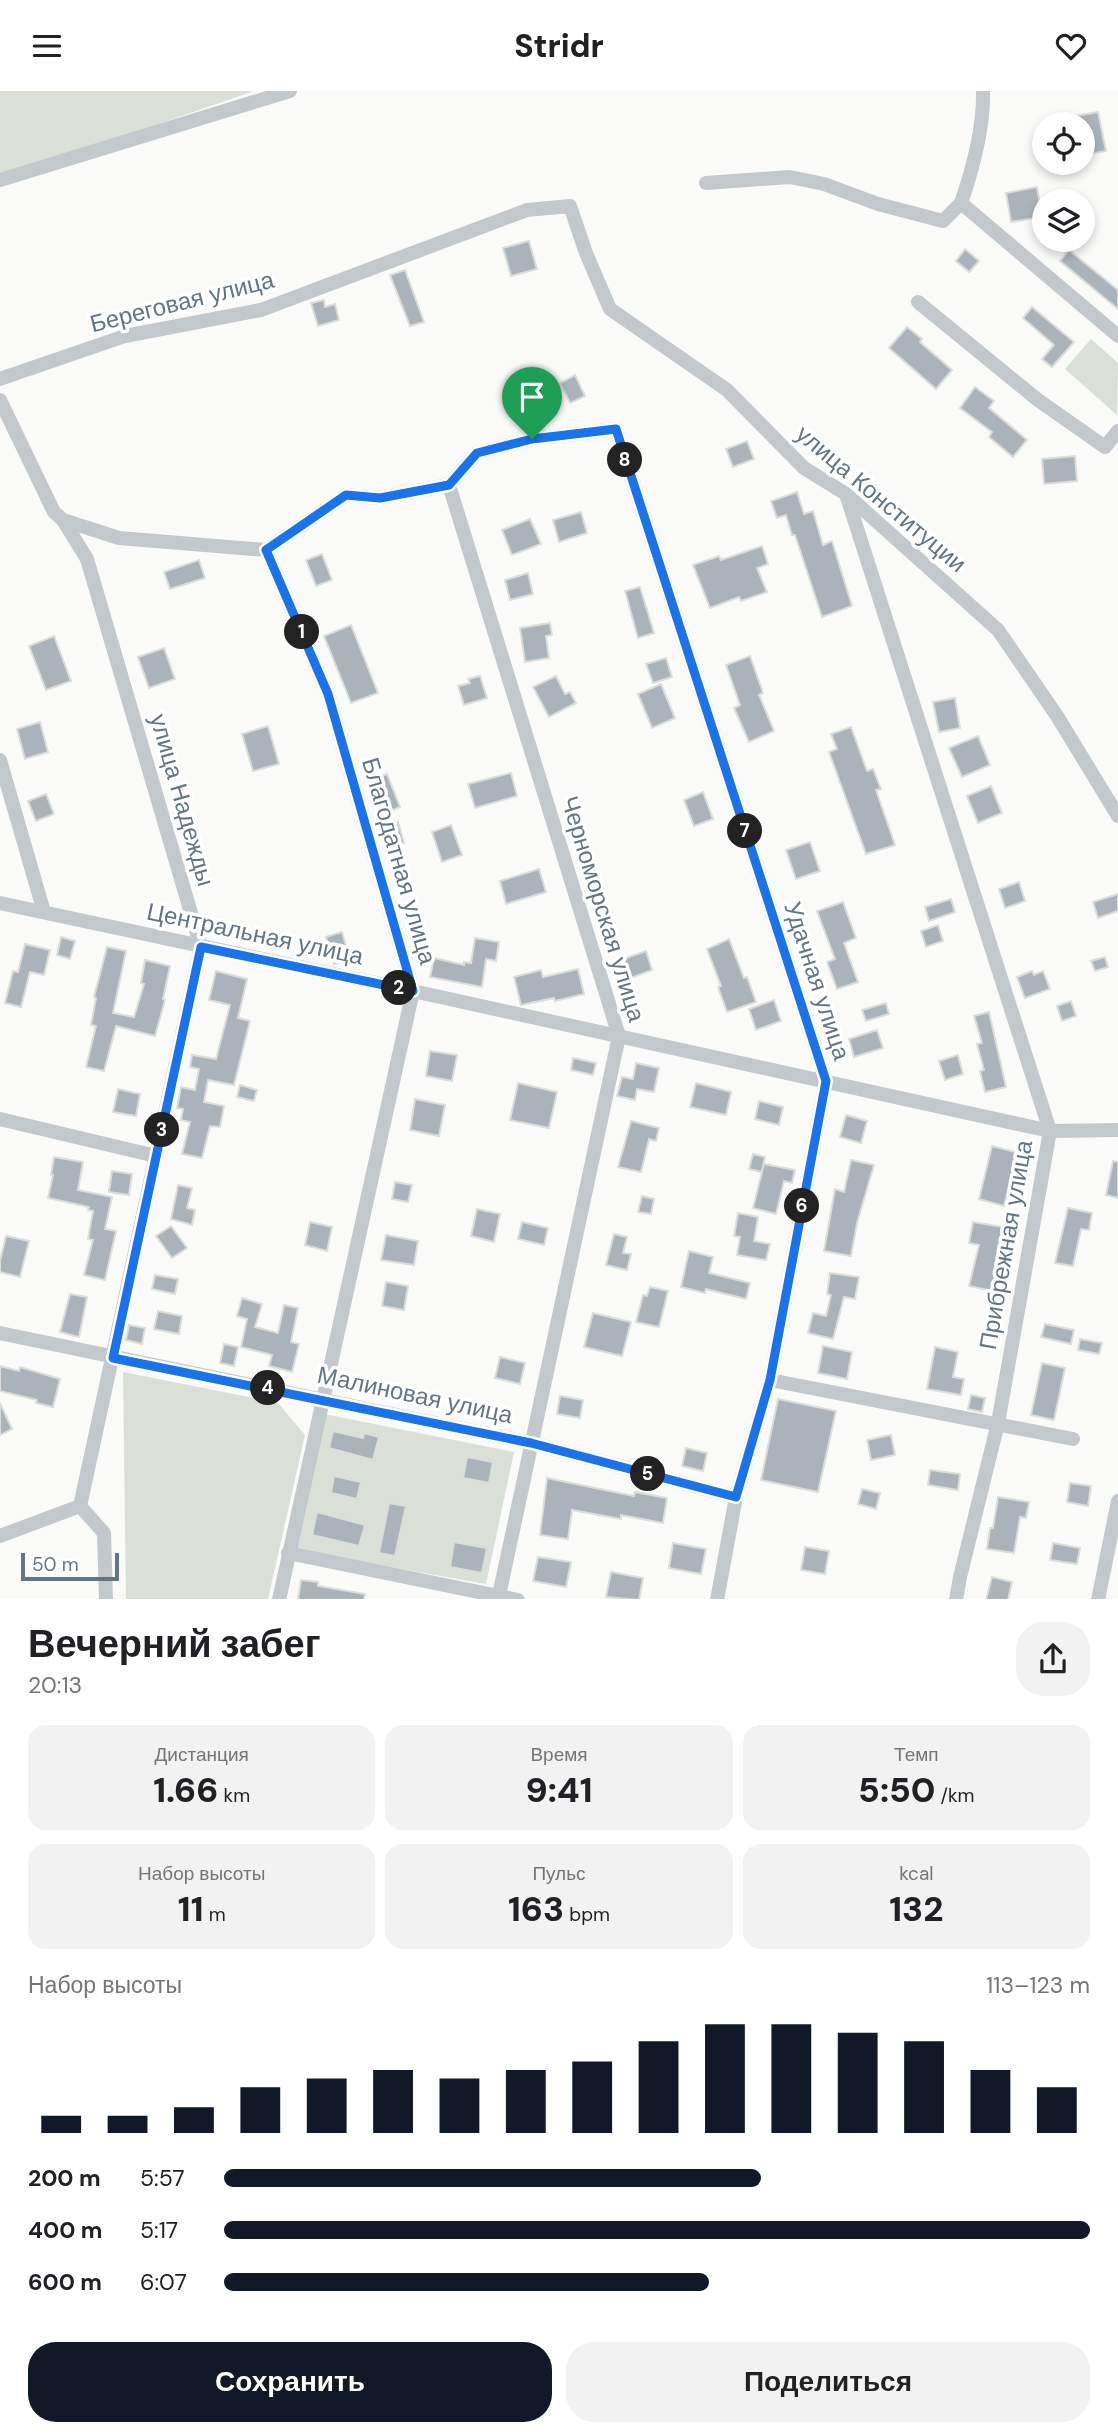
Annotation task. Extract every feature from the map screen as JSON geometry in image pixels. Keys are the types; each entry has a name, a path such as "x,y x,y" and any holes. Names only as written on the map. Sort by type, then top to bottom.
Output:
{"street":[{"path":"0,180 290,91"},
{"path":"706,183 790,177 824,184 878,204 943,221 961,203 969,180 983,91"},
{"path":"961,203 1118,336"},
{"name":"улица Конституции","path":"491,223 527,210 570,207 610,309 727,390 804,468 846,494 998,630 1057,716 1118,816"},
{"name":"Береговая улица","path":"0,379 125,336 261,310 491,223"},
{"path":"918,302 1038,400 1105,447 1118,431"},
{"name":"улица Надежды","path":"0,400 54,512 63,520 87,559 201,947 79,1506"},
{"name":"Удачная улица","path":"449,485 477,453 532,439 616,429 826,1081 770,1380 736,1497 716,1599"},
{"path":"63,520 119,538 266,550 346,495 380,498 449,485"},
{"name":"Черноморская улица","path":"449,485 619,1036 499,1597"},
{"name":"Прибрежная улица","path":"846,494 1050,1131 998,1423 956,1599"},
{"name":"Благодатная улица","path":"266,550 328,694 413,991 279,1599"},
{"path":"0,760 44,912"},
{"name":"Центральная улица","path":"0,903 1050,1131 1118,1130"},
{"path":"0,1119 156,1156"},
{"name":"Малиновая улица","path":"0,1333 531,1443 736,1497"},
{"path":"770,1380 1073,1439"},
{"path":"1098,1599 1118,1501"},
{"path":"0,1536 79,1506 104,1533 106,1599"},
{"path":"288,1553 518,1599"}],"shaded area":[{"path":"0,91 254,91 0,179"},
{"path":"1091,339 1118,363 1117,415 1065,369"},
{"path":"123,1372 278,1403 305,1435 268,1599 126,1599"},
{"path":"319,1413 514,1452 486,1584 295,1550"}],"building":[{"path":"1098,112 1106,151 1095,153 1095,113"},
{"path":"1037,187 1032,189 1032,219 1011,222 1006,193"},
{"path":"529,241 537,269 511,276 503,248"},
{"path":"965,249 979,261 969,272 956,261"},
{"path":"1067,252 1071,252 1118,290 1118,309 1060,261"},
{"path":"405,270 424,322 410,326 390,275"},
{"path":"324,300 325,307 335,304 339,320 318,326 311,303"},
{"path":"1032,307 1074,342 1052,367 1042,359 1054,345 1023,318"},
{"path":"907,327 952,370 936,389 889,348"},
{"path":"575,375 585,396 570,403 560,383"},
{"path":"975,387 994,401 989,408 1027,440 1013,457 989,437 992,432 960,408"},
{"path":"747,441 754,459 733,467 726,449"},
{"path":"1075,456 1077,481 1044,484 1042,459"},
{"path":"797,492 804,514 813,511 823,545 832,541 852,606 822,617 795,535 792,535 786,515 777,518 771,501"},
{"path":"581,512 587,533 559,542 553,520"},
{"path":"530,519 541,544 512,555 502,530"},
{"path":"762,546 768,564 757,568 767,592 741,601 739,597 710,608 693,565 719,556 721,560"},
{"path":"322,554 332,580 316,586 306,560"},
{"path":"199,560 205,578 170,589 164,572"},
{"path":"528,573 533,594 510,600 505,580"},
{"path":"640,587 654,633 638,638 625,591"},
{"path":"550,623 552,635 546,636 549,658 525,662 520,628"},
{"path":"351,625 378,693 351,703 324,636"},
{"path":"54,636 71,681 46,690 29,646"},
{"path":"164,648 175,679 149,688 138,657"},
{"path":"750,656 763,693 759,695 774,731 749,742 734,708 740,705 726,665"},
{"path":"666,658 672,677 653,683 646,664"},
{"path":"480,676 487,698 464,705 458,686 470,683 468,679"},
{"path":"556,676 565,694 570,692 576,703 549,717 533,687"},
{"path":"661,684 675,718 652,728 638,694"},
{"path":"955,698 960,728 939,732 933,702"},
{"path":"40,722 48,752 25,759 17,729"},
{"path":"268,726 279,764 253,771 242,734"},
{"path":"851,727 867,771 873,769 881,789 876,790 895,845 866,854 829,752 837,749 831,734"},
{"path":"978,736 990,765 962,777 949,748"},
{"path":"511,773 517,796 475,808 468,784"},
{"path":"387,774 400,807 386,813 378,792 372,794 367,781"},
{"path":"991,786 1002,813 978,823 967,796"},
{"path":"703,792 713,819 694,826 684,800"},
{"path":"46,794 54,814 36,821 28,801"},
{"path":"398,822 404,843 386,848 380,828"},
{"path":"451,825 462,855 442,862 432,832"},
{"path":"810,842 820,871 796,879 786,850"},
{"path":"539,869 546,892 506,904 500,881"},
{"path":"1019,882 1025,901 1005,908 999,889"},
{"path":"1118,894 1118,911 1098,918 1093,902"},
{"path":"951,899 955,912 929,921 925,907"},
{"path":"843,902 856,938 844,943 858,982 837,989 827,962 835,959 817,911"},
{"path":"938,925 943,941 926,947 921,931"},
{"path":"342,932 350,960 334,964 326,937"},
{"path":"61,937 75,941 70,959 57,955"},
{"path":"475,938 499,942 496,961 486,959 482,987 430,977 434,958 464,965 464,962 471,963"},
{"path":"729,939 756,1002 727,1012 718,987 721,986 707,949"},
{"path":"25,944 50,950 44,975 30,972 21,1007 5,1003 13,971 18,972"},
{"path":"107,947 126,951 113,1013 134,1017 144,984 141,983 145,960 170,966 163,999 165,1000 155,1036 116,1026 104,1071 86,1067 96,1026 91,1025 94,997"},
{"path":"646,951 652,970 618,983 612,963"},
{"path":"1105,957 1108,967 1095,971 1091,961"},
{"path":"578,969 584,994 521,1005 514,977 541,970 543,977"},
{"path":"216,971 247,979 238,1018 250,1021 234,1085 208,1080 204,1102 224,1106 220,1127 210,1126 202,1158 182,1154 190,1122 181,1120 183,1109 177,1108 181,1087 195,1090 199,1069 190,1067 192,1055 216,1059 230,1005 209,1000"},
{"path":"1032,971 1034,975 1043,971 1050,989 1025,998 1017,977"},
{"path":"774,1000 781,1021 756,1030 749,1009"},
{"path":"1071,1001 1076,1016 1062,1021 1057,1006"},
{"path":"886,1003 889,1014 866,1021 862,1010"},
{"path":"989,1012 1006,1087 985,1092 980,1071 984,1070 977,1044 982,1043 974,1016"},
{"path":"877,1030 883,1048 854,1057 849,1039"},
{"path":"430,1051 457,1055 452,1081 426,1076"},
{"path":"958,1055 963,1074 945,1080 939,1061"},
{"path":"573,1058 596,1063 593,1075 571,1070"},
{"path":"636,1063 659,1068 654,1092 637,1089 635,1100 617,1096 622,1077 633,1079"},
{"path":"518,1083 557,1092 549,1128 510,1120"},
{"path":"696,1083 731,1092 726,1115 690,1107"},
{"path":"240,1085 257,1090 254,1101 237,1097"},
{"path":"118,1089 140,1094 136,1116 113,1112"},
{"path":"415,1099 445,1105 439,1136 410,1130"},
{"path":"759,1101 783,1107 779,1125 755,1119"},
{"path":"846,1115 867,1121 861,1143 840,1137"},
{"path":"631,1121 659,1128 656,1141 649,1139 641,1172 618,1167"},
{"path":"992,1146 1027,1155 1021,1179 1012,1176 1004,1206 979,1199"},
{"path":"753,1154 765,1157 762,1172 749,1169"},
{"path":"54,1157 83,1162 78,1190 112,1197 105,1229 116,1231 105,1280 84,1275 93,1240 88,1239 93,1211 88,1210 89,1207 48,1198"},
{"path":"851,1160 874,1165 857,1223 851,1256 824,1251 835,1189 844,1192"},
{"path":"1113,1161 1118,1162 1118,1198 1106,1195"},
{"path":"764,1164 795,1170 792,1183 784,1181 776,1214 753,1208"},
{"path":"112,1171 132,1174 129,1195 109,1192"},
{"path":"395,1182 412,1185 408,1202 392,1199"},
{"path":"178,1185 192,1188 187,1208 195,1210 192,1225 171,1219"},
{"path":"642,1196 654,1199 651,1214 638,1212"},
{"path":"1068,1208 1092,1213 1089,1230 1081,1229 1073,1266 1055,1263"},
{"path":"477,1209 500,1214 494,1242 471,1236"},
{"path":"738,1213 758,1217 754,1241 770,1244 766,1260 737,1255 740,1237 734,1236"},
{"path":"310,1222 332,1227 327,1251 305,1245"},
{"path":"522,1222 548,1228 544,1245 518,1239"},
{"path":"973,1222 1003,1227 993,1291 969,1286 979,1245 969,1243"},
{"path":"171,1226 187,1248 172,1258 156,1236"},
{"path":"614,1234 627,1237 623,1253 631,1254 627,1270 606,1265"},
{"path":"386,1235 418,1241 414,1265 381,1260"},
{"path":"6,1236 29,1241 20,1277 0,1272"},
{"path":"689,1251 713,1257 709,1273 750,1283 746,1299 706,1289 705,1293 681,1287"},
{"path":"830,1273 859,1277 855,1299 844,1297 833,1339 808,1333 813,1313 826,1316 831,1295 827,1294"},
{"path":"155,1275 178,1279 175,1294 152,1289"},
{"path":"386,1282 408,1286 404,1310 382,1306"},
{"path":"650,1287 668,1291 659,1327 636,1322 643,1295 647,1296"},
{"path":"70,1294 87,1297 79,1337 60,1332"},
{"path":"242,1298 262,1304 255,1327 278,1333 284,1305 298,1308 291,1342 299,1344 292,1372 269,1366 272,1355 241,1347 247,1319 237,1316"},
{"path":"158,1311 182,1316 179,1334 154,1329"},
{"path":"593,1313 631,1322 622,1356 584,1347"},
{"path":"1045,1324 1074,1330 1071,1344 1041,1337"},
{"path":"129,1325 145,1328 142,1344 126,1340"},
{"path":"1080,1339 1102,1343 1099,1354 1078,1350"},
{"path":"224,1344 238,1347 234,1366 220,1363"},
{"path":"823,1346 852,1352 847,1379 818,1373"},
{"path":"935,1347 958,1352 953,1377 964,1379 961,1395 927,1389"},
{"path":"500,1357 525,1363 520,1384 495,1378"},
{"path":"1042,1363 1065,1368 1054,1420 1031,1415"},
{"path":"0,1366 19,1371 20,1367 60,1379 53,1407 0,1391"},
{"path":"971,1395 985,1398 982,1412 968,1409"},
{"path":"560,1396 583,1400 580,1418 557,1414"},
{"path":"778,1399 836,1411 818,1492 761,1480"},
{"path":"0,1403 12,1429 0,1435"},
{"path":"333,1431 363,1438 364,1433 379,1437 373,1460 329,1448"},
{"path":"891,1435 895,1455 871,1460 867,1440"},
{"path":"686,1448 707,1453 703,1471 682,1466"},
{"path":"467,1457 493,1462 489,1483 463,1478"},
{"path":"930,1470 960,1474 958,1490 928,1485"},
{"path":"334,1476 361,1482 357,1499 331,1493"},
{"path":"547,1478 634,1496 635,1492 667,1498 663,1523 572,1510 568,1539 540,1535"},
{"path":"1070,1483 1091,1486 1088,1506 1067,1502"},
{"path":"862,1489 880,1493 876,1509 858,1504"},
{"path":"998,1497 1029,1502 1026,1518 1020,1517 1014,1553 987,1549"},
{"path":"389,1503 406,1506 395,1556 379,1553"},
{"path":"317,1512 365,1525 359,1546 312,1535"},
{"path":"454,1542 487,1548 482,1573 450,1567"},
{"path":"673,1543 706,1549 701,1574 669,1568"},
{"path":"1053,1543 1080,1548 1077,1564 1050,1560"},
{"path":"805,1547 829,1551 825,1574 801,1570"},
{"path":"538,1557 571,1562 566,1587 533,1581"},
{"path":"611,1572 643,1578 639,1599 606,1597"},
{"path":"992,1577 1012,1582 1008,1599 986,1599"},
{"path":"301,1580 318,1582 318,1586 365,1594 364,1599 298,1599"}],"route":[{"path":"616,429 826,1081 770,1380 736,1497 531,1443 113,1358 201,947 413,991 328,694 266,550 346,495 380,498 449,485 477,453 532,439 616,429"}]}
